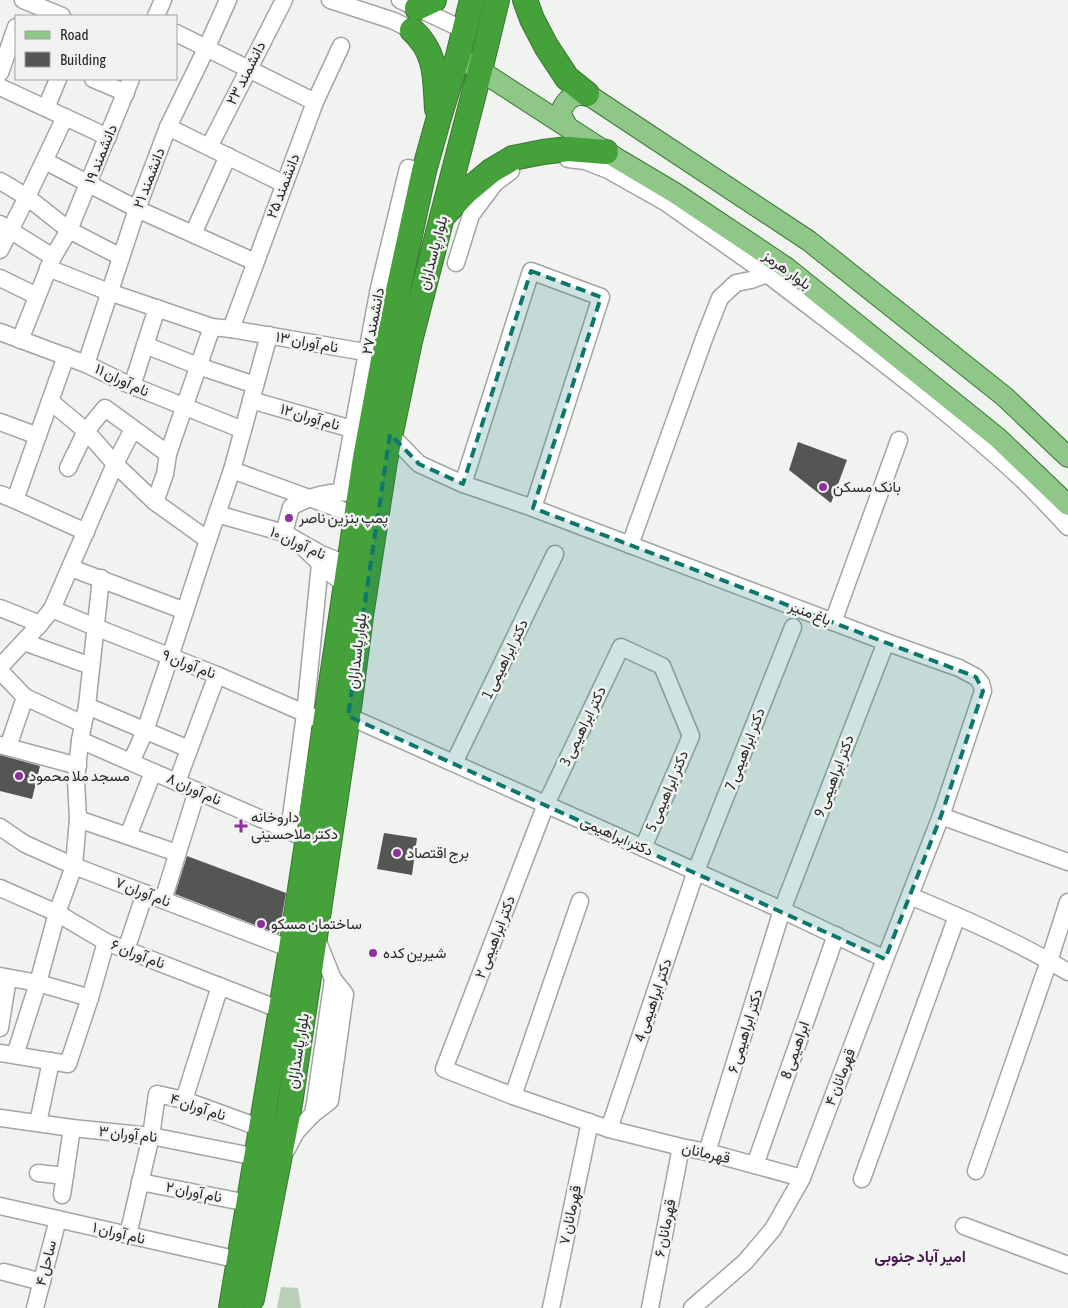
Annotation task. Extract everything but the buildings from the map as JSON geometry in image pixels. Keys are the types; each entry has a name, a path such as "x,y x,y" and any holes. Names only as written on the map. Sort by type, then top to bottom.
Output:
{"highway":[{"name":"بلوار پاسداران","path":"247,1306 290,1104 316,937 368,569 370,432 375,354 472,0"},
{"name":"بلوار پاسداران","path":"247,1306 239,1260 291,949 298,835 315,718 347,575 352,500 370,432 410,341 497,0"},
{"path":"525,0 532,19 546,46 567,78 587,94"},
{"path":"416,9 422,39 429,52 434,74 438,121"},
{"path":"442,217 491,171 513,158 568,149 606,152"}],"main road":[{"path":"464,30 487,41"},
{"name":"بلوار هرمز","path":"458,56 606,152 675,193 787,268 998,438 1068,505"},
{"path":"567,126 560,113 565,102 575,94 587,94 809,241 1005,398 1068,457"}],"street":[{"path":"156,15 163,0"},
{"name":"دانشمند ۲۱","path":"86,364 137,209 168,126 228,0"},
{"name":"دانشمند ۲۳","path":"209,147 284,0"},
{"path":"330,0 394,21 416,9 464,30"},
{"path":"24,4 59,15"},
{"path":"178,34 315,102"},
{"path":"0,73 11,36"},
{"name":"دانشمند ۲۵","path":"231,328 315,102 341,46"},
{"path":"46,108 58,80"},
{"path":"98,80 128,86"},
{"name":"دانشمند ۱۹","path":"20,340 51,263 69,230 128,86"},
{"path":"2,94 46,108 108,137"},
{"path":"0,250 5,227 27,197 65,117"},
{"path":"168,126 284,184"},
{"path":"192,234 228,156"},
{"path":"456,264 471,215 495,183 518,166 538,161 562,159 585,161 608,170 665,202 767,274 879,360 964,429 1026,483 1068,527"},
{"path":"45,161 137,209 255,262"},
{"path":"0,180 27,197 69,230 121,257"},
{"name":"نام آوران ۱۳","path":"5,227 51,263 109,292 212,327 231,328 375,354"},
{"path":"462,484 531,271 601,297 533,508"},
{"path":"630,545 704,336 720,298 736,283 767,274"},
{"path":"0,278 37,296"},
{"path":"132,386 157,308"},
{"path":"155,502 165,474 168,454 212,327"},
{"name":"نام آوران ۱۱","path":"0,332 86,364 184,408 243,430"},
{"path":"132,762 145,731 232,470 269,335"},
{"name":"نام آوران ۱۲","path":"146,344 198,366 253,393 370,432"},
{"path":"66,356 38,436 8,497 86,532"},
{"path":"50,401 86,431 115,464 155,502 208,540"},
{"path":"68,468 86,431 104,408 168,454"},
{"path":"0,422 38,436"},
{"path":"0,667 52,609 115,464 133,429"},
{"name":"باغ منیر","path":"370,432 419,464 462,484 533,508 832,622 959,668 976,677 981,683 983,692 941,816"},
{"path":"832,622 899,440"},
{"path":"232,470 308,498 352,500"},
{"path":"284,534 291,507 308,498 326,493 352,500"},
{"name":"نام آوران ۱۰","path":"217,514 284,534 347,575"},
{"name":"دکتر ابراهیمی 1","path":"454,763 556,554"},
{"path":"315,718 320,559"},
{"path":"71,568 185,611"},
{"path":"101,578 87,706 76,780 78,819 74,866 57,913 38,983 8,1054 68,1064 106,942"},
{"path":"0,608 40,624"},
{"name":"نام آوران ۹","path":"52,609 217,675 315,718"},
{"name":"دکتر ابراهیمی 7","path":"696,871 793,627"},
{"path":"24,642 91,666"},
{"name":"دکتر ابراهیمی 9","path":"782,910 886,642"},
{"name":"دکتر ابراهیمی 3","path":"546,804 621,647"},
{"name":"دکتر ابراهیمی 5","path":"621,647 662,666 691,736 643,848"},
{"path":"0,671 25,697 4,746 78,766"},
{"path":"177,782 217,675"},
{"name":"نام آوران ۸","path":"25,697 132,762 298,835"},
{"path":"87,706 189,749"},
{"name":"دکتر ابراهیمی","path":"348,716 696,871 885,959"},
{"path":"128,836 153,772"},
{"path":"163,900 196,791"},
{"name":"دکتر ابراهیمی ۲","path":"444,1069 546,804"},
{"path":"941,816 1068,862"},
{"name":"قهرمانان ۴","path":"692,1308 745,1262 773,1229 802,1178 941,816"},
{"path":"78,819 177,853"},
{"name":"نام آوران ۷","path":"0,827 25,844 74,866 291,949"},
{"name":"دکتر ابراهیمی 4","path":"609,1129 696,871"},
{"name":"نام آوران ۶","path":"0,888 57,913 106,942 281,1010"},
{"path":"126,950 145,893"},
{"path":"910,896 957,916 1068,972"},
{"path":"513,1096 580,901"},
{"path":"976,1172 1068,902"},
{"name":"دکتر ابراهیمی ۶","path":"707,1152 782,910"},
{"path":"862,1179 957,916"},
{"name":"ابراهیمی 8","path":"755,1165 836,935"},
{"path":"277,1172 288,1146 296,1132 312,1114 315,1103 333,978 316,937"},
{"path":"0,1028 4,977 38,983 90,998"},
{"path":"184,1100 220,986"},
{"path":"38,1123 51,1060"},
{"name":"قهرمانان","path":"444,1069 513,1096 609,1129 707,1152 802,1178"},
{"name":"نام آوران ۴","path":"128,1235 151,1136 157,1094 184,1100 261,1128"},
{"name":"نام آوران ۳","path":"0,1118 151,1136 256,1157"},
{"name":"قهرمانان ۷","path":"551,1308 590,1122"},
{"path":"62,1195 72,1128"},
{"name":"قهرمانان ۶","path":"650,1308 681,1147"},
{"path":"38,1173 65,1176"},
{"name":"نام آوران ۲","path":"140,1182 248,1203"},
{"name":"نام آوران ۱","path":"0,1206 239,1260"},
{"name":"ساحل ۴","path":"35,1308 58,1219"},
{"path":"964,1226 1068,1265"},
{"path":"4,1272 42,1282"}],"highlighted area":[{"path":"531,271 601,297 533,508 976,677 983,691 941,816 885,959 348,716 390,434 419,464 463,484"}],"green space":[{"path":"281,1287 298,1288 301,1308 277,1308"}],"place":[{"name":"بانک مسکن","path":"823,487"},
{"name":"پمپ بنزین ناصر","path":"289,518"},
{"name":"مسجد ملا محمود","path":"19,776"},
{"name":"داروخانه دکتر ملاحسینی","path":"241,826"},
{"name":"برج اقتصاد","path":"397,853"},
{"name":"ساختمان مسکو","path":"261,924"},
{"name":"شیرین کده","path":"373,953"}],"district":[{"name":"امير آباد جنوبی","path":"920,1256"}]}
